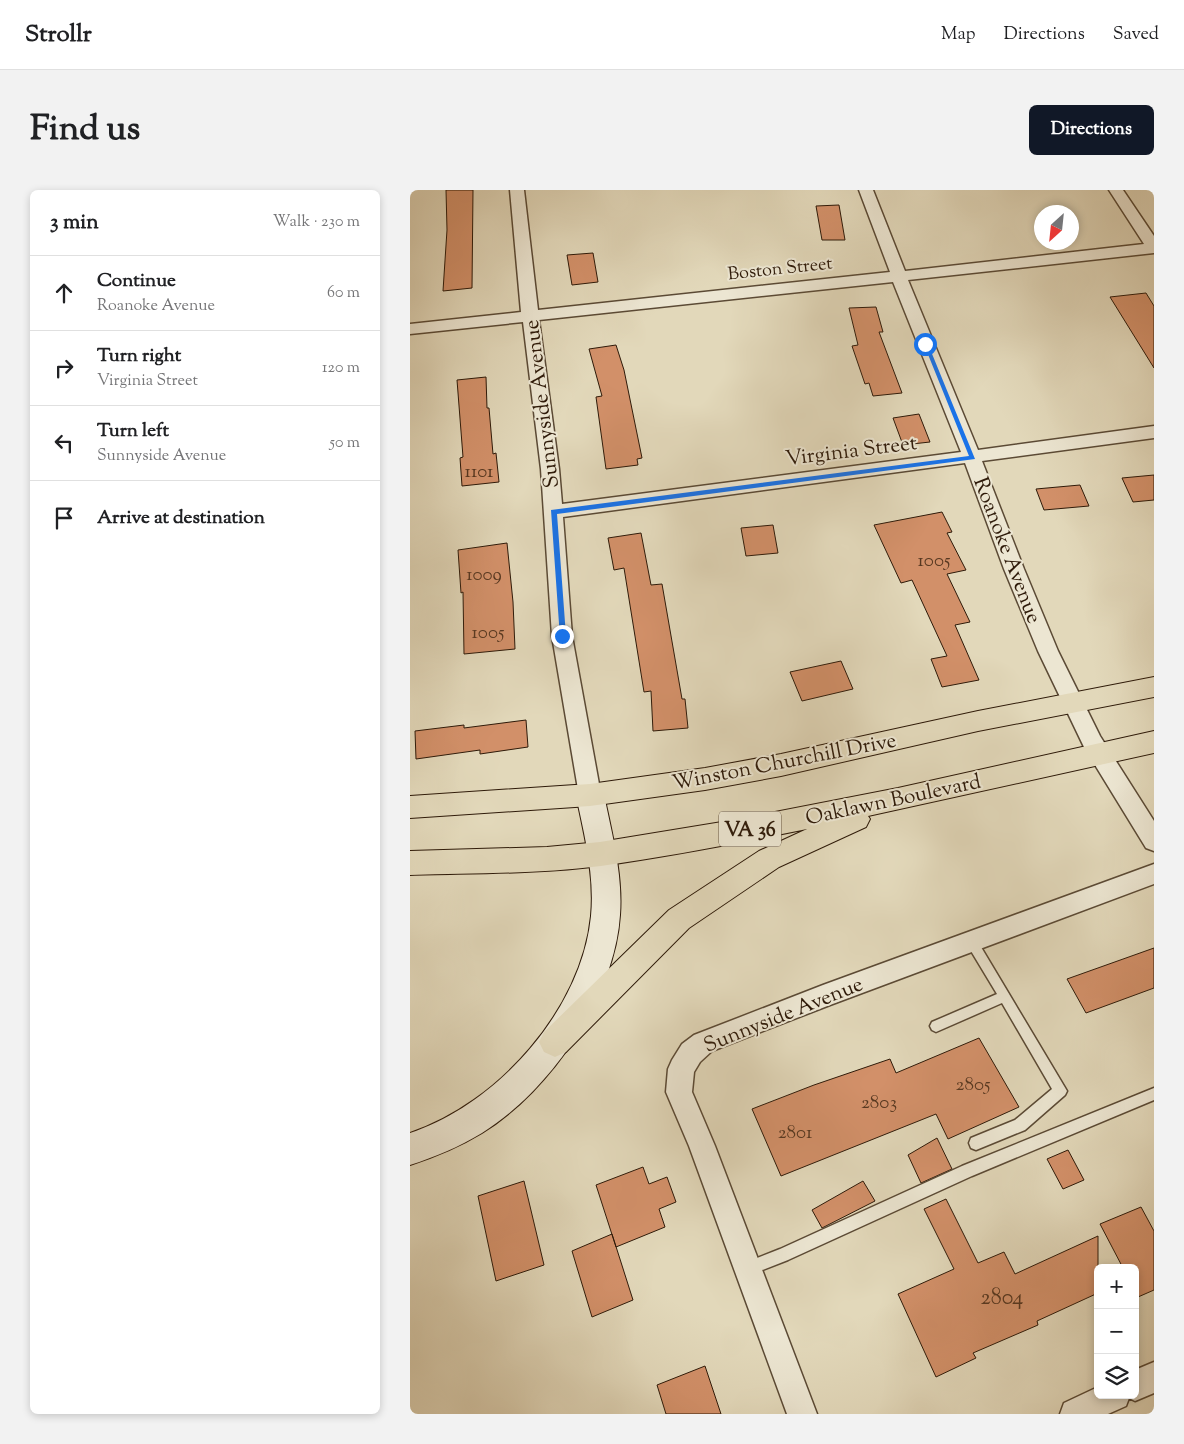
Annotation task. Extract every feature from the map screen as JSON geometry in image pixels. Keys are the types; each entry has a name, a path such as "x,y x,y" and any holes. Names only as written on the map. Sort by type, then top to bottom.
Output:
{"highway":[{"name":"Winston Churchill Drive","path":"410,807 590,795 705,780 782,765 978,721 1154,687"},
{"name":"Oaklawn Boulevard","path":"600,854 728,833 898,799 1154,742"},
{"path":"555,1042 679,919 769,859 898,799"},
{"name":"VA 36","path":"410,863 548,859 600,854"}],"street":[{"name":"Sunnyside Avenue","path":"516,190 550,469 562,636 590,795"},
{"name":"Roanoke Avenue","path":"866,190 925,344 972,457 1014,569 1048,651 1100,754 1154,841"},
{"path":"1116,190 1154,248"},
{"name":"Boston Street","path":"410,329 1154,248"},
{"name":"Virginia Street","path":"553,512 1154,432"},
{"path":"410,1149 446,1135 480,1114 518,1084 555,1042 579,1005 595,967 604,929 606,893 590,795"},
{"name":"Sunnyside Avenue","path":"802,1414 702,1146 679,1092 681,1069 691,1053 703,1043 823,996 1154,874"},
{"path":"1139,1384 1154,1376"},
{"path":"1075,1414 1107,1399"}],"lane":[{"path":"971,942 1006,996 1060,1091 1020,1125 976,1143"},
{"path":"936,1026 1006,996"},
{"path":"747,1269 783,1255 967,1170 1154,1094"}],"building":[{"path":"446,190 473,190 472,288 443,291 447,230"},
{"path":"839,205 845,240 822,240 816,206"},
{"path":"593,253 598,282 572,285 567,255"},
{"path":"1146,293 1154,306 1154,368 1110,297"},
{"path":"876,307 883,332 879,332 902,393 873,396 869,383 865,384 852,346 858,345 849,308"},
{"path":"616,345 624,370 642,458 637,459 638,465 606,469 596,397 602,396 589,349"},
{"path":"486,377 487,408 489,408 493,454 496,453 499,482 462,486 460,458 463,457 457,380"},
{"path":"919,414 930,442 903,445 893,418"},
{"path":"1154,475 1154,500 1133,502 1122,478"},
{"path":"1080,485 1089,506 1044,510 1036,489"},
{"path":"942,512 952,532 947,533 966,570 947,574 970,622 955,625 979,680 942,687 931,659 947,656 912,580 901,583 874,525"},
{"path":"773,525 778,553 746,556 741,528"},
{"path":"641,533 651,585 662,584 682,699 685,699 688,728 653,731 651,691 644,692 624,568 614,570 608,538"},
{"path":"507,543 513,602 515,649 464,654 463,592 461,593 458,550"},
{"path":"841,661 853,689 802,701 790,672"},
{"path":"526,720 528,747 480,754 480,750 416,759 415,731 464,725 464,728"},
{"path":"1154,948 1154,988 1086,1013 1067,979"},
{"path":"979,1038 1019,1107 948,1139 936,1114 781,1176 752,1109 890,1059 896,1073"},
{"path":"937,1138 952,1169 921,1183 908,1155"},
{"path":"1068,1150 1084,1180 1063,1189 1047,1159"},
{"path":"643,1167 649,1184 667,1177 676,1202 659,1209 665,1227 616,1247 596,1185"},
{"path":"524,1181 544,1265 496,1281 478,1196"},
{"path":"863,1181 875,1201 822,1228 812,1210"},
{"path":"946,1199 978,1263 1004,1252 1015,1274 1098,1236 1098,1264 1094,1264 1094,1295 1037,1321 1038,1325 973,1353 976,1358 936,1377 898,1294 954,1269 924,1209"},
{"path":"1141,1207 1154,1231 1154,1290 1139,1297 1139,1264 1121,1264 1100,1224"},
{"path":"612,1234 633,1300 592,1317 572,1251"},
{"path":"705,1366 721,1414 666,1414 657,1385"}],"route":[{"path":"562,636 553,512 972,457 925,344"}]}
